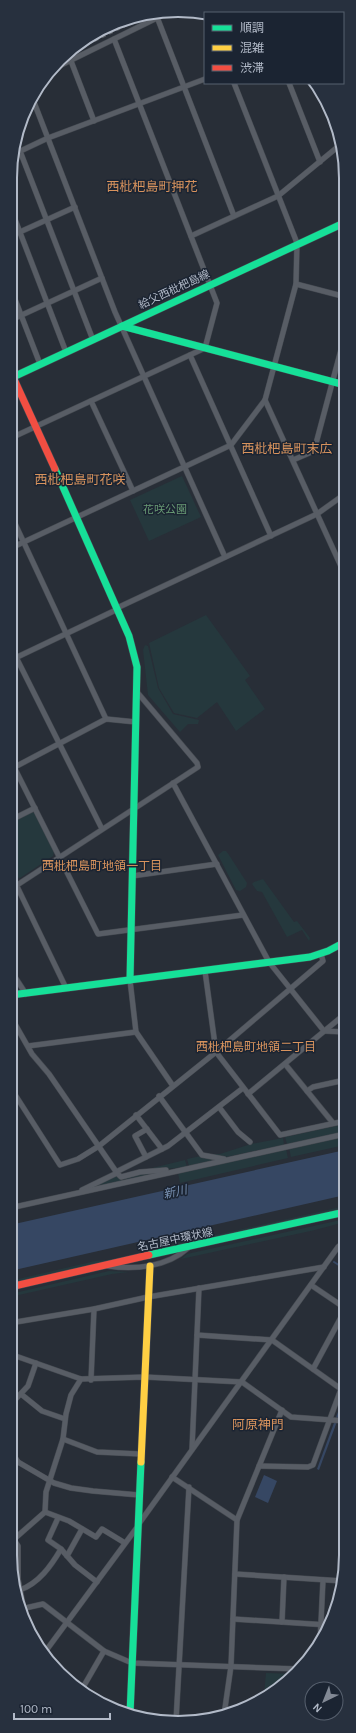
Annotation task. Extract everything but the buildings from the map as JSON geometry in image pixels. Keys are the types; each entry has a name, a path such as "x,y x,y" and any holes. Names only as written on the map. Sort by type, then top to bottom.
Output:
{"street":[{"path":"65,63 155,18"},
{"path":"158,18 234,216"},
{"path":"17,435 205,348 218,303 114,39"},
{"path":"71,60 94,121"},
{"path":"93,340 20,151 48,138 204,79"},
{"path":"17,545 78,518 231,445 265,400 296,284 297,244 234,84"},
{"path":"289,84 320,162"},
{"path":"35,105 122,326 226,557"},
{"path":"191,236 278,196 336,148"},
{"path":"17,233 74,207"},
{"path":"17,224 66,352"},
{"name":"給父西枇杷島線","path":"17,373 93,340 210,284 339,225"},
{"path":"17,317 102,278"},
{"path":"296,284 339,295"},
{"path":"17,305 40,364"},
{"path":"122,326 339,384"},
{"path":"190,355 271,536"},
{"path":"293,460 314,451 339,356"},
{"path":"17,386 118,608 134,650 137,667 137,692 130,980 136,1032 173,1086"},
{"path":"265,400 339,562"},
{"path":"91,401 133,491"},
{"path":"17,657 317,514 339,498"},
{"path":"17,528 106,719"},
{"path":"17,666 60,744 102,829"},
{"path":"17,884 198,767 197,763 137,692"},
{"path":"17,766 106,719 136,722"},
{"path":"17,777 35,808 98,934 243,915"},
{"path":"173,783 269,962 324,1031 339,1032"},
{"path":"17,817 35,808"},
{"path":"132,876 217,864"},
{"path":"17,887 66,988"},
{"path":"17,995 205,971 321,954 339,945"},
{"path":"17,1098 60,1165 78,1159 99,1146 216,1052 323,961 321,954"},
{"path":"205,971 216,1052 280,1135 339,1122"},
{"path":"17,980 26,994"},
{"path":"248,1094 339,1019"},
{"path":"17,1028 32,1054 49,1074 69,1106 121,1177 140,1172 183,1169"},
{"path":"28,1046 136,1032"},
{"path":"285,1064 333,1123"},
{"path":"307,1091 313,1087 339,1081"},
{"path":"72,1194 162,1149 186,1133 243,1088"},
{"path":"160,1096 202,1155 227,1160"},
{"path":"219,1107 238,1132 250,1142"},
{"path":"136,1115 162,1149"},
{"path":"146,1156 135,1136 147,1129"},
{"path":"17,1206 339,1135"},
{"name":"名古屋中環状線","path":"17,1285 339,1213"},
{"path":"47,1649 138,1526 339,1246"},
{"path":"103,1265 121,1268 150,1266 178,1256 188,1248"},
{"path":"130,1709 150,1266"},
{"path":"17,1322 148,1297 324,1267"},
{"path":"311,1285 339,1305"},
{"path":"192,1449 199,1288"},
{"path":"91,1380 94,1308"},
{"path":"313,1369 339,1320"},
{"path":"197,1335 272,1340 339,1388"},
{"path":"17,1357 81,1379 91,1380 145,1377 242,1382 291,1417 339,1421"},
{"path":"17,1397 28,1386 36,1364"},
{"path":"17,1537 45,1512 46,1492 63,1439 65,1419 72,1395 81,1379"},
{"path":"20,1394 42,1411 65,1419"},
{"path":"259,1466 308,1467 313,1465 339,1395"},
{"path":"225,1709 231,1666 237,1520 282,1410"},
{"path":"63,1439 96,1452 141,1454"},
{"path":"18,1462 49,1480 72,1488 139,1495"},
{"path":"172,1477 237,1520"},
{"path":"176,1716 189,1487"},
{"path":"45,1512 68,1521 96,1537 102,1529 125,1543"},
{"path":"58,1518 48,1540 61,1549 75,1565 97,1582"},
{"path":"67,1556 82,1529"},
{"path":"17,1544 18,1576"},
{"path":"21,1590 31,1586 52,1565 61,1549"},
{"path":"235,1574 337,1581"},
{"path":"282,1622 284,1577"},
{"path":"321,1628 323,1580"},
{"path":"26,1608 43,1604 104,1651 132,1663 292,1669"},
{"path":"233,1619 321,1624"},
{"path":"84,1686 104,1651"}],"green space":[{"name":"花咲公園","path":"182,476 201,517 149,541 130,500"},
{"path":"206,615 250,676 245,680 265,709 236,731 217,702 197,718 174,713 159,688 149,643"},
{"path":"145,645 148,646 158,688 173,714 199,720 198,724 188,724 180,732 148,695 143,650"},
{"path":"31,812 35,813 54,852 53,856 20,878 17,877 17,819"},
{"path":"223,851 226,851 229,855 247,883 246,887 240,891 236,890 218,855"},
{"path":"263,879 294,922 297,921 310,938 309,941 302,930 287,937 262,892 257,891 252,884"},
{"path":"339,1125 339,1133 287,1144 285,1137"},
{"path":"339,1137 339,1146 291,1157 289,1148"},
{"path":"283,1138 284,1145 226,1157 205,1154 220,1154 251,1144"},
{"path":"286,1149 288,1158 180,1183 178,1173"},
{"path":"201,1156 219,1159 189,1166 187,1159"},
{"path":"185,1160 187,1167 140,1171"},
{"path":"164,1172 86,1189 115,1176 122,1178 140,1173"},
{"path":"339,1207 339,1209 131,1256 154,1249"},
{"path":"339,1220 339,1224 315,1230 181,1259 187,1254"},
{"path":"116,1259 17,1282 17,1279 95,1261"},
{"path":"109,1271 129,1272 112,1274 17,1295 17,1292"},
{"path":"266,1673 287,1674 276,1683 264,1690"}],"water":[{"name":"新川","path":"339,1151 339,1196 17,1269 17,1223"},
{"path":"339,1409 339,1416 319,1470 317,1469"},
{"path":"264,1475 277,1481 268,1503 255,1497"}],"waterway":[{"path":"334,1262 339,1265"}],"railway":[{"path":"92,42 125,26"}],"traffic: fast":[{"path":"17,375 339,225"},
{"path":"122,326 339,383"},
{"path":"55,469 129,636 137,667 130,980"},
{"path":"17,994 310,957 328,951 339,945"},
{"path":"149,1255 339,1213"},
{"path":"130,1709 141,1462"}],"traffic: slow":[{"path":"141,1462 150,1266"}],"traffic: jam":[{"path":"17,386 55,469"},
{"path":"17,1285 149,1255"}],"district":[{"name":"西枇杷島町押花","path":"152,186"},
{"name":"西枇杷島町末広","path":"287,448"},
{"name":"西枇杷島町花咲","path":"80,479"},
{"name":"西枇杷島町地領一丁目","path":"102,866"},
{"name":"西枇杷島町地領二丁目","path":"256,1047"},
{"name":"阿原神門","path":"258,1424"}]}
